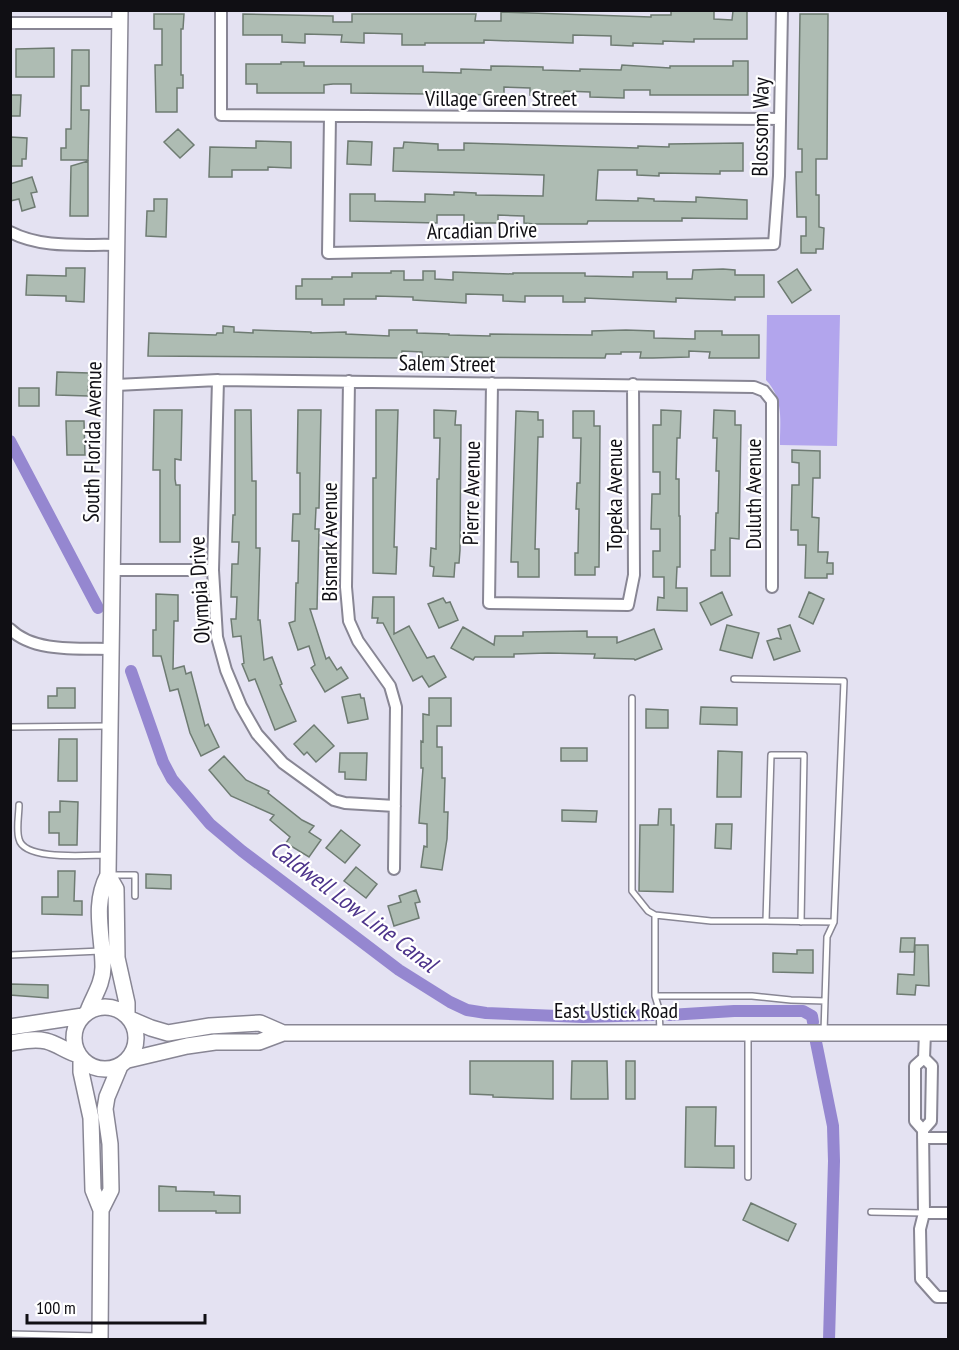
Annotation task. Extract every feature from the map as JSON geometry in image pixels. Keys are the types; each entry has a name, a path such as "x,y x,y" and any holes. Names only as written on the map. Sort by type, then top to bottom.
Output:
{"street":[{"name":"Village Green Street","path":"221,10 221,115 780,119"},
{"name":"Blossom Way","path":"774,244 779,176 782,10"},
{"path":"10,23 120,17"},
{"name":"South Florida Avenue","path":"85,1014 101,980 103,967 99,926 101,889 108,875 120,17"},
{"name":"Arcadian Drive","path":"330,116 328,253 774,244"},
{"path":"10,232 23,239 43,244 117,245"},
{"name":"Salem Street","path":"116,385 218,380 633,384 754,387 764,391 772,401"},
{"name":"Olympia Drive","path":"218,380 213,570 217,637 226,670 241,706 257,734 283,763 334,800 345,803 395,806"},
{"name":"Bismark Avenue","path":"349,381 346,587 349,621 358,641 390,686 396,707 394,869"},
{"name":"Pierre Avenue","path":"492,383 489,603 628,605"},
{"name":"Topeka Avenue","path":"628,605 634,575 633,384"},
{"name":"Duluth Avenue","path":"772,401 772,587"},
{"path":"113,570 213,570"},
{"path":"10,629 19,638 56,648 112,649"},
{"name":"South Florida Avenue","path":"108,875 116,890 117,958 128,1017"},
{"path":"10,1027 85,1014 98,1007 108,1007 118,1009 128,1017 136,1032 134,1052 124,1063 107,1097 105,1109 112,1169 111,1190 101,1210"},
{"path":"85,1014 75,1029 73,1039 80,1057 91,1118 93,1190 101,1210 100,1338"},
{"name":"East Ustick Road","path":"128,1017 168,1033 210,1026 260,1023 284,1033"},
{"name":"East Ustick Road","path":"124,1063 188,1046 215,1042 259,1042 284,1033 948,1033"},
{"path":"925,1033 924,1058 915,1066 915,1120 923,1134 924,1213 920,1229 921,1279 937,1297 948,1297"},
{"path":"10,1042 46,1041 80,1057 90,1066 100,1069 110,1069 124,1063"},
{"path":"923,1134 931,1121 932,1110 932,1066 924,1058"},
{"path":"923,1134 948,1138"},
{"path":"924,1213 948,1213"}],"lane":[{"path":"734,679 844,681 834,922 827,937 824,1033"},
{"path":"632,698 632,891 648,911 655,915 711,921 834,922"},
{"path":"10,727 110,726"},
{"path":"766,921 771,755 804,755 801,922"},
{"path":"19,806 19,839 25,849 38,854 108,855"},
{"path":"108,875 135,876 135,896"},
{"path":"655,915 655,996 659,1009 660,1032"},
{"path":"10,955 101,951"},
{"path":"655,996 753,996 825,1001"},
{"path":"747,1033 748,1177"},
{"path":"871,1212 924,1213"},
{"path":"10,1334 100,1338"}],"shaded area":[{"path":"767,315 840,315 837,446 780,445 778,403 772,387 766,380"}],"building":[{"path":"671,11 714,11 714,19 732,20 733,11 747,11 747,39 694,39 694,42 633,43 633,46 611,45 611,36 573,35 573,43 484,40 484,43 402,45 402,34 364,33 364,43 341,42 342,35 305,34 305,43 282,42 282,35 243,35 243,14 333,16 333,22 352,22 352,14 476,14 475,21 501,21 501,12 651,17 651,15 671,15"},
{"path":"154,14 184,14 183,29 181,29 183,88 177,88 177,112 156,112 155,65 162,65 162,29 154,29"},
{"path":"800,14 828,14 827,159 816,159 816,195 819,195 819,227 824,228 823,249 816,249 816,253 801,253 801,236 806,236 806,217 797,217 796,172 802,172 802,149 798,149"},
{"path":"54,48 54,77 16,77 16,49"},
{"path":"72,50 89,50 89,86 81,86 81,110 89,110 88,160 61,160 61,148 66,148 66,129 71,129"},
{"path":"733,61 748,61 748,95 650,95 650,90 624,90 624,98 590,97 590,92 564,91 564,96 549,96 530,95 530,88 504,87 504,95 351,93 351,84 324,85 324,93 257,93 257,84 246,84 246,64 281,64 281,62 304,62 304,66 423,66 423,72 461,73 461,69 491,70 491,66 543,67 543,70 580,71 580,69 621,70 622,65 670,68 670,66 733,66"},
{"path":"10,95 21,95 20,116 10,116"},
{"path":"178,129 194,145 180,158 164,142"},
{"path":"10,137 27,138 26,159 22,159 22,166 10,166"},
{"path":"256,141 291,142 291,168 232,170 232,177 209,177 210,147 256,148"},
{"path":"348,141 372,142 371,165 347,164"},
{"path":"404,142 438,144 438,150 464,150 464,143 638,148 638,146 669,147 669,144 743,143 743,171 720,171 720,174 659,173 659,176 637,175 637,170 598,170 596,200 638,201 638,198 654,199 654,201 696,202 696,197 747,200 747,219 682,218 682,221 588,221 587,224 535,224 524,223 524,216 498,215 498,223 464,223 464,215 437,215 437,223 350,221 350,194 375,194 375,201 425,202 425,194 454,195 454,192 476,193 476,195 543,196 544,175 393,171 394,148 403,148"},
{"path":"88,161 88,216 70,216 71,166"},
{"path":"32,177 37,192 31,193 35,207 22,211 19,199 10,201 10,184"},
{"path":"154,199 167,199 166,237 146,236 147,211 154,211"},
{"path":"66,268 85,268 84,302 66,301 66,296 26,295 27,275 66,276"},
{"path":"797,269 811,290 792,303 778,282"},
{"path":"693,270 735,270 735,275 764,275 764,297 735,297 735,300 676,298 676,302 585,298 585,302 563,302 563,296 525,296 525,302 503,301 503,295 466,294 466,303 413,300 413,297 376,296 376,299 344,299 344,305 322,305 322,299 296,299 296,286 302,286 302,279 352,277 352,273 404,271 404,280 423,280 423,271 435,271 435,279 453,280 453,272 585,273 585,276 633,277 633,272 667,272 667,279 692,279"},
{"path":"223,326 234,327 234,332 253,333 253,330 346,332 346,334 389,336 389,330 490,336 490,334 592,335 592,331 626,330 654,331 654,338 695,339 695,331 722,331 722,335 759,335 759,358 709,358 710,352 689,351 689,357 653,358 640,358 641,352 606,354 605,358 422,357 422,352 402,351 401,358 148,356 149,333 216,335 223,333"},
{"path":"57,372 89,373 88,396 56,395"},
{"path":"19,388 39,388 39,406 19,406"},
{"path":"154,410 182,410 181,460 175,459 176,485 180,485 180,542 160,542 160,470 153,470"},
{"path":"235,410 251,410 252,481 256,481 256,548 260,548 258,620 260,620 264,660 272,657 282,684 280,685 296,721 275,730 255,679 249,681 242,664 244,663 241,636 233,637 231,619 236,619 237,597 231,597 232,564 238,564 239,542 232,542 233,515 235,515"},
{"path":"298,410 321,410 319,508 316,508 315,529 319,529 317,609 310,609 326,659 329,657 337,670 341,667 348,678 325,692 311,668 315,665 309,646 298,650 289,623 295,621 296,583 298,583 299,541 292,541 293,514 300,514 300,473 297,473"},
{"path":"376,410 398,410 394,547 397,547 396,574 373,573"},
{"path":"434,410 456,411 455,425 461,425 460,550 459,563 455,563 454,577 433,576 434,567 430,566 431,548 436,549 437,479 439,479 440,438 434,438"},
{"path":"661,410 681,411 680,438 677,438 676,479 679,479 680,567 677,567 676,588 687,588 687,611 657,610 658,597 664,598 664,577 653,577 653,551 660,551 660,529 651,529 652,494 660,494 660,472 653,472 653,425 661,425"},
{"path":"714,410 735,411 735,425 741,425 739,539 730,538 730,576 711,576 711,550 715,550 716,513 718,513 719,471 716,471 717,438 713,438"},
{"path":"516,411 538,412 538,420 543,420 543,437 538,437 535,549 539,549 539,577 518,577 518,562 511,562"},
{"path":"573,411 594,411 594,426 600,426 599,567 595,567 595,575 575,575 575,553 578,553 579,509 576,509 577,483 580,483 581,438 573,438"},
{"path":"66,421 84,421 85,455 67,455"},
{"path":"792,450 820,451 820,478 813,478 812,517 819,518 818,552 828,552 827,563 833,563 833,574 827,574 827,578 805,578 806,545 798,545 798,530 791,530 792,485 799,485 799,463 792,462"},
{"path":"722,592 732,615 711,625 700,603"},
{"path":"809,592 824,599 813,624 799,617"},
{"path":"156,594 178,595 178,621 174,621 173,669 184,666 186,674 191,672 205,726 208,724 219,747 201,756 190,733 178,689 170,691 161,656 153,656"},
{"path":"373,597 394,597 394,634 409,626 427,658 434,656 446,677 429,687 422,676 413,681 383,623 377,623 378,618 372,618"},
{"path":"443,598 446,603 450,602 458,620 439,628 428,604"},
{"path":"727,625 759,633 752,658 720,650"},
{"path":"790,625 800,651 774,660 767,641 781,639 778,629"},
{"path":"463,627 494,645 495,636 523,636 523,632 587,631 587,637 617,637 617,643 654,629 662,649 635,660 594,658 595,654 548,653 514,654 514,657 475,657 473,660 451,648"},
{"path":"57,688 75,688 75,708 48,708 48,696 57,696"},
{"path":"360,694 361,698 364,698 368,719 348,723 342,697"},
{"path":"429,698 451,698 451,726 437,726 437,747 442,747 442,778 445,778 444,812 448,812 442,870 421,867 424,846 427,847 427,824 419,823 423,768 421,768 421,741 423,742 423,714 429,715"},
{"path":"701,707 737,708 737,725 700,724"},
{"path":"646,709 668,710 668,728 646,728"},
{"path":"314,725 334,746 316,762 307,752 304,755 294,744"},
{"path":"59,739 77,739 77,781 58,781"},
{"path":"561,748 587,748 587,761 561,761"},
{"path":"718,751 742,752 741,797 717,797"},
{"path":"340,753 367,753 366,780 345,779 345,772 339,772"},
{"path":"224,756 246,780 269,791 268,793 302,820 314,826 309,832 321,840 309,857 286,843 290,837 270,820 274,815 231,796 209,770"},
{"path":"60,801 78,802 77,845 59,845 59,833 49,833 49,812 60,812"},
{"path":"659,809 671,809 671,825 674,825 673,892 639,891 640,825 658,825"},
{"path":"562,810 597,811 596,822 562,821"},
{"path":"716,824 732,824 731,849 715,848"},
{"path":"341,830 360,845 345,863 326,848"},
{"path":"356,867 377,884 366,898 344,881"},
{"path":"58,871 75,871 74,901 82,901 82,915 42,914 42,897 58,897"},
{"path":"146,874 171,875 171,889 146,888"},
{"path":"416,890 420,902 415,903 419,918 394,926 388,906 401,902 399,896"},
{"path":"901,938 915,938 914,952 900,952"},
{"path":"915,945 928,945 929,986 916,985 915,995 897,994 898,974 914,975"},
{"path":"797,950 813,950 813,973 773,972 773,953 797,954"},
{"path":"10,984 48,985 48,998 10,995"},
{"path":"470,1061 553,1061 553,1099 470,1094"},
{"path":"572,1061 607,1061 608,1099 571,1099"},
{"path":"626,1061 635,1061 635,1099 626,1099"},
{"path":"686,1107 716,1107 715,1146 734,1146 734,1168 685,1167"},
{"path":"159,1186 176,1187 176,1191 214,1192 214,1195 240,1196 240,1213 159,1211"},
{"path":"751,1203 796,1224 788,1241 743,1220"}],"waterway":[{"name":"Caldwell Low Line Canal","path":"10,441 98,608"},
{"name":"Caldwell Low Line Canal","path":"131,671 163,762 172,779 210,824 242,851 399,970 467,1010 486,1013 583,1017 653,1015"},
{"name":"Caldwell Low Line Canal","path":"669,1015 734,1011 803,1011 812,1016 813,1022"},
{"name":"Caldwell Low Line Canal","path":"816,1042 833,1126 829,1340"}]}
